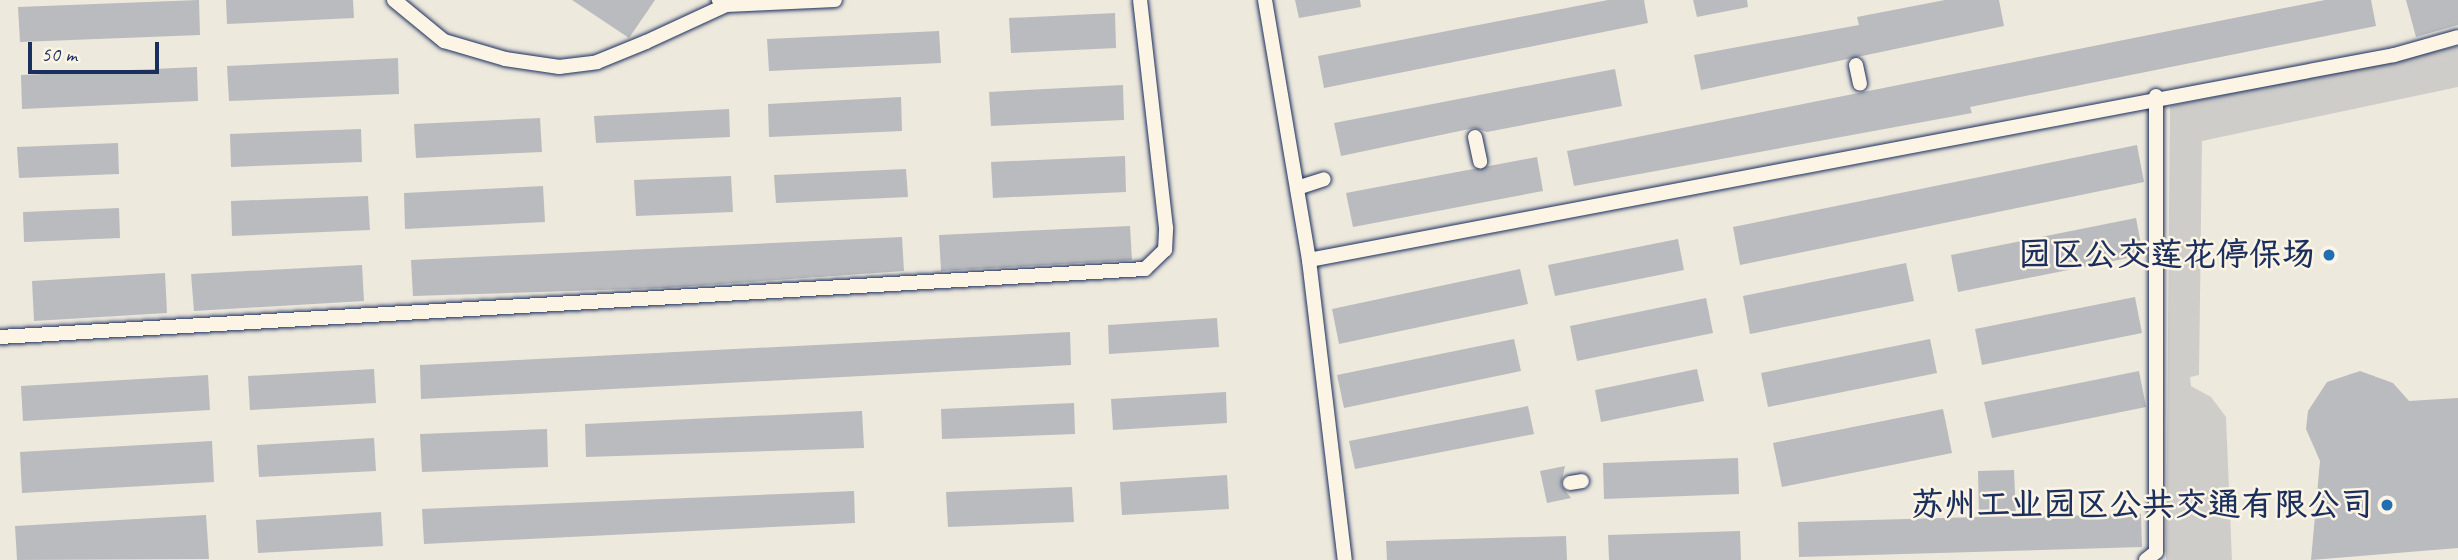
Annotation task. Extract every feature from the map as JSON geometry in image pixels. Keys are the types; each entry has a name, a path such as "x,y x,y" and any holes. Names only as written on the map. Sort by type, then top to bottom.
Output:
{"street":[{"path":"394,0 444,41 559,67 597,62 722,2 835,0"},
{"path":"0,337 1145,270 1165,250 1166,228 1140,0"},
{"path":"1265,0 1309,260 1345,560"},
{"path":"1309,260 2155,96 2394,55 2458,37"},
{"path":"1856,65 1860,84"},
{"path":"2146,560 2156,552 2155,96"},
{"path":"1475,138 1480,161"},
{"path":"1297,188 1324,179"}],"shaded area":[{"path":"2458,46 2458,87 2202,141 2199,375 2190,377 2191,386 2211,397 2226,417 2232,560 2166,560 2170,106"}],"building":[{"path":"199,0 200,35 20,42 18,7"},
{"path":"226,0 353,0 354,18 227,24"},
{"path":"572,0 655,0 629,38"},
{"path":"1295,0 1360,0 1361,7 1299,18"},
{"path":"1608,0 1644,0 1648,23 1324,88 1318,56"},
{"path":"1693,0 1747,0 1748,7 1697,17"},
{"path":"1945,0 1999,0 2004,26 1701,90 1694,55 1859,25 1857,17"},
{"path":"2325,0 2371,0 2376,26 1970,107 1972,113 1574,186 1567,151"},
{"path":"2406,0 2458,0 2458,25 2416,37"},
{"path":"1115,13 1116,48 1011,53 1009,18"},
{"path":"939,31 941,63 769,71 767,39"},
{"path":"398,58 399,94 229,101 227,66"},
{"path":"197,67 198,101 22,109 21,75"},
{"path":"1615,69 1622,106 1487,132 1474,128 1341,156 1334,123"},
{"path":"1123,85 1124,120 991,126 989,92"},
{"path":"901,97 902,131 769,137 768,104"},
{"path":"729,109 730,137 596,143 594,116"},
{"path":"540,118 542,152 416,158 414,124"},
{"path":"361,129 362,162 231,167 230,134"},
{"path":"118,143 119,174 19,178 17,147"},
{"path":"2137,145 2144,182 1740,265 1733,227"},
{"path":"1125,156 1126,192 993,198 991,162"},
{"path":"1537,157 1543,191 1353,227 1346,193"},
{"path":"906,169 908,197 776,203 774,175"},
{"path":"731,176 733,212 636,216 634,180"},
{"path":"543,186 545,222 405,229 404,193"},
{"path":"368,196 370,230 232,236 231,201"},
{"path":"119,208 120,238 24,242 23,212"},
{"path":"2136,218 2143,255 1958,292 1951,255"},
{"path":"1130,226 1132,260 941,271 939,235"},
{"path":"902,237 904,271 663,288 413,296 411,260"},
{"path":"1678,239 1684,270 1555,296 1548,265"},
{"path":"1906,263 1914,301 1750,334 1743,296"},
{"path":"362,265 364,301 194,311 191,274"},
{"path":"1520,269 1528,304 1339,344 1332,309"},
{"path":"165,273 167,313 34,321 32,281"},
{"path":"2135,297 2142,333 1982,365 1975,329"},
{"path":"1706,298 1713,333 1577,361 1570,326"},
{"path":"1217,318 1219,347 1109,354 1108,325"},
{"path":"1070,332 1071,365 421,399 420,365"},
{"path":"1514,339 1521,371 1344,408 1337,375"},
{"path":"1930,339 1937,373 1768,407 1761,373"},
{"path":"374,369 376,403 250,410 248,376"},
{"path":"1697,369 1704,401 1601,422 1595,390"},
{"path":"2139,371 2146,407 1992,438 1984,402"},
{"name":"苏州工业园区公共交通有限公司","path":"2360,371 2393,383 2409,401 2458,398 2458,548 2311,560 2320,461 2306,429 2308,411 2327,382"},
{"path":"208,375 210,410 23,421 21,386"},
{"path":"1226,392 1227,423 1113,430 1111,399"},
{"path":"1074,403 1075,434 942,439 941,409"},
{"path":"1528,406 1534,434 1355,469 1349,441"},
{"path":"1943,409 1952,453 1782,487 1773,443"},
{"path":"862,411 864,448 586,457 585,424"},
{"path":"547,429 548,467 422,472 420,434"},
{"path":"374,438 376,471 259,477 257,445"},
{"path":"212,441 214,482 22,493 20,452"},
{"path":"1738,458 1739,494 1604,499 1603,463"},
{"path":"1565,466 1561,485 1571,498 1547,503 1540,471"},
{"path":"2014,470 2016,517 2141,514 2142,547 1799,557 1798,522 1979,517 1978,471"},
{"path":"1227,475 1229,509 1122,515 1120,482"},
{"path":"1072,487 1074,522 948,527 946,492"},
{"path":"854,491 855,523 424,544 422,509"},
{"path":"381,512 383,546 258,553 256,520"},
{"path":"206,515 209,559 17,560 15,526"},
{"path":"1740,531 1741,560 1609,560 1608,535"},
{"path":"1566,536 1567,560 1387,560 1386,541"}],"place":[{"name":"园区公交莲花停保场","path":"2329,255"},
{"name":"苏州工业园区公共交通有限公司","path":"2387,505"}]}
